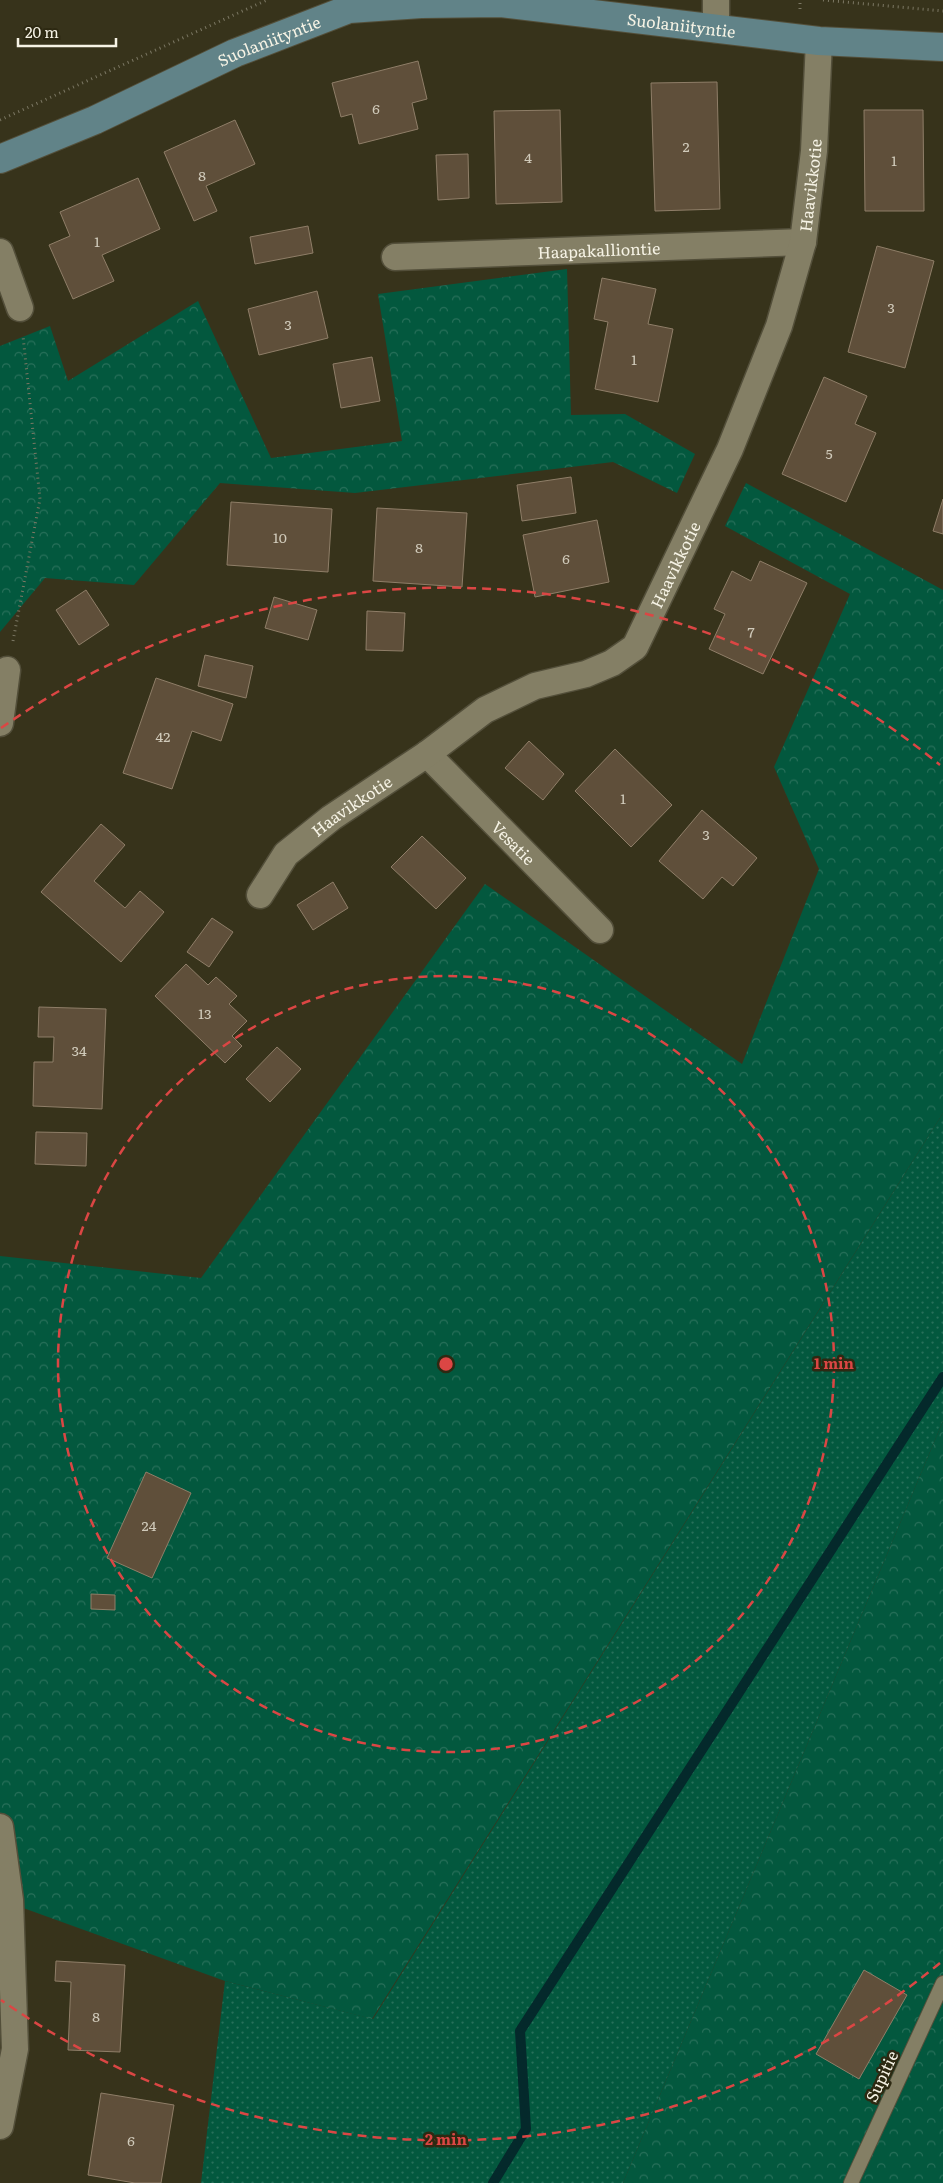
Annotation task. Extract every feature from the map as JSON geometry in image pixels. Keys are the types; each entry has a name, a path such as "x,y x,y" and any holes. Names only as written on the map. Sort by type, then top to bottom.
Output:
{"street":[{"path":"716,0 716,29"},
{"name":"Suolaniityntie","path":"0,159 95,120 234,53 349,4 501,3 819,42 943,47"},
{"name":"Haavikkotie","path":"260,895 286,854 331,818 427,754 485,710 535,686 586,674 612,663 635,647 730,449 779,326 803,242 814,151 819,42"},
{"name":"Haapakalliontie","path":"395,257 803,242"},
{"path":"0,252 20,308"},
{"path":"0,723 7,670"},
{"name":"Vesatie","path":"427,754 600,930"},
{"path":"0,1827 10,1900 15,2049 0,2126"}],"lane":[{"name":"Supitie","path":"851,2183 943,1983"}],"path":[{"path":"0,120 267,0"},
{"path":"823,0 943,11"},
{"path":"7,670 40,499 20,308"}],"green space":[{"path":"567,269 571,415 625,414 695,454 677,493 613,462 355,493 220,483 134,585 45,578 0,632 0,346 50,326 68,381 198,301 271,458 402,441 378,294"},
{"path":"746,483 943,590 943,1113 372,2019 225,1981 15,1905 0,1860 0,1256 201,1278 485,884 742,1064 819,869 774,767 850,594 725,526"},
{"path":"943,1113 943,1421 623,2183 201,2183 225,1981 373,2019"},
{"path":"943,1421 943,2183 623,2183"}],"building":[{"path":"418,61 427,99 412,103 418,129 359,144 352,114 341,117 332,83"},
{"path":"717,82 720,209 655,211 651,83"},
{"path":"560,110 562,202 496,204 494,111"},
{"path":"864,110 923,110 924,211 865,211"},
{"path":"235,120 255,164 206,186 217,211 194,221 164,152"},
{"path":"468,154 469,198 438,200 436,155"},
{"path":"138,178 160,229 102,255 114,281 73,299 49,245 70,236 60,212"},
{"path":"308,226 313,253 255,264 250,237"},
{"path":"877,246 934,261 905,368 848,352"},
{"path":"602,278 656,289 648,324 673,329 658,402 595,389 608,322 594,319"},
{"path":"317,291 328,338 259,355 248,309"},
{"path":"372,357 380,401 341,408 333,364"},
{"path":"824,377 867,396 855,424 876,433 846,502 782,474"},
{"path":"571,477 576,513 522,521 517,485"},
{"path":"943,499 943,534 933,531"},
{"path":"231,502 332,509 328,572 227,565"},
{"path":"377,508 467,513 462,587 373,581"},
{"path":"597,520 609,582 535,597 523,535"},
{"path":"760,561 807,583 763,674 709,649 725,614 714,609 732,571 751,581"},
{"path":"86,590 109,625 79,645 56,610"},
{"path":"274,597 317,610 308,640 265,628"},
{"path":"367,611 405,613 403,651 366,650"},
{"path":"205,655 253,666 246,698 198,686"},
{"path":"156,678 233,704 221,741 192,731 172,789 123,773"},
{"path":"529,741 564,774 543,800 505,768"},
{"path":"615,749 672,805 631,847 575,791"},
{"path":"702,810 757,858 733,886 722,877 703,899 659,861"},
{"path":"101,824 125,845 94,881 125,908 140,891 164,912 121,962 41,892"},
{"path":"422,836 466,878 436,909 391,867"},
{"path":"333,882 348,908 313,930 297,905"},
{"path":"212,918 233,932 209,967 187,952"},
{"path":"186,964 208,985 216,977 237,996 229,1004 247,1021 232,1036 242,1046 225,1063 155,996"},
{"path":"39,1007 106,1009 102,1109 33,1106 34,1062 53,1062 54,1037 38,1037"},
{"path":"277,1047 301,1069 270,1102 246,1079"},
{"path":"36,1132 87,1133 86,1166 35,1164"},
{"path":"146,1472 191,1493 152,1578 107,1558"},
{"path":"91,1594 115,1595 115,1610 91,1609"},
{"path":"56,1961 125,1965 120,2052 68,2050 71,1982 55,1981"},
{"path":"864,1970 907,1995 859,2079 816,2054"},
{"path":"101,2093 174,2105 161,2183 135,2183 88,2175"}],"waterway":[{"path":"493,2183 526,2129 520,2031 943,1377"}]}
